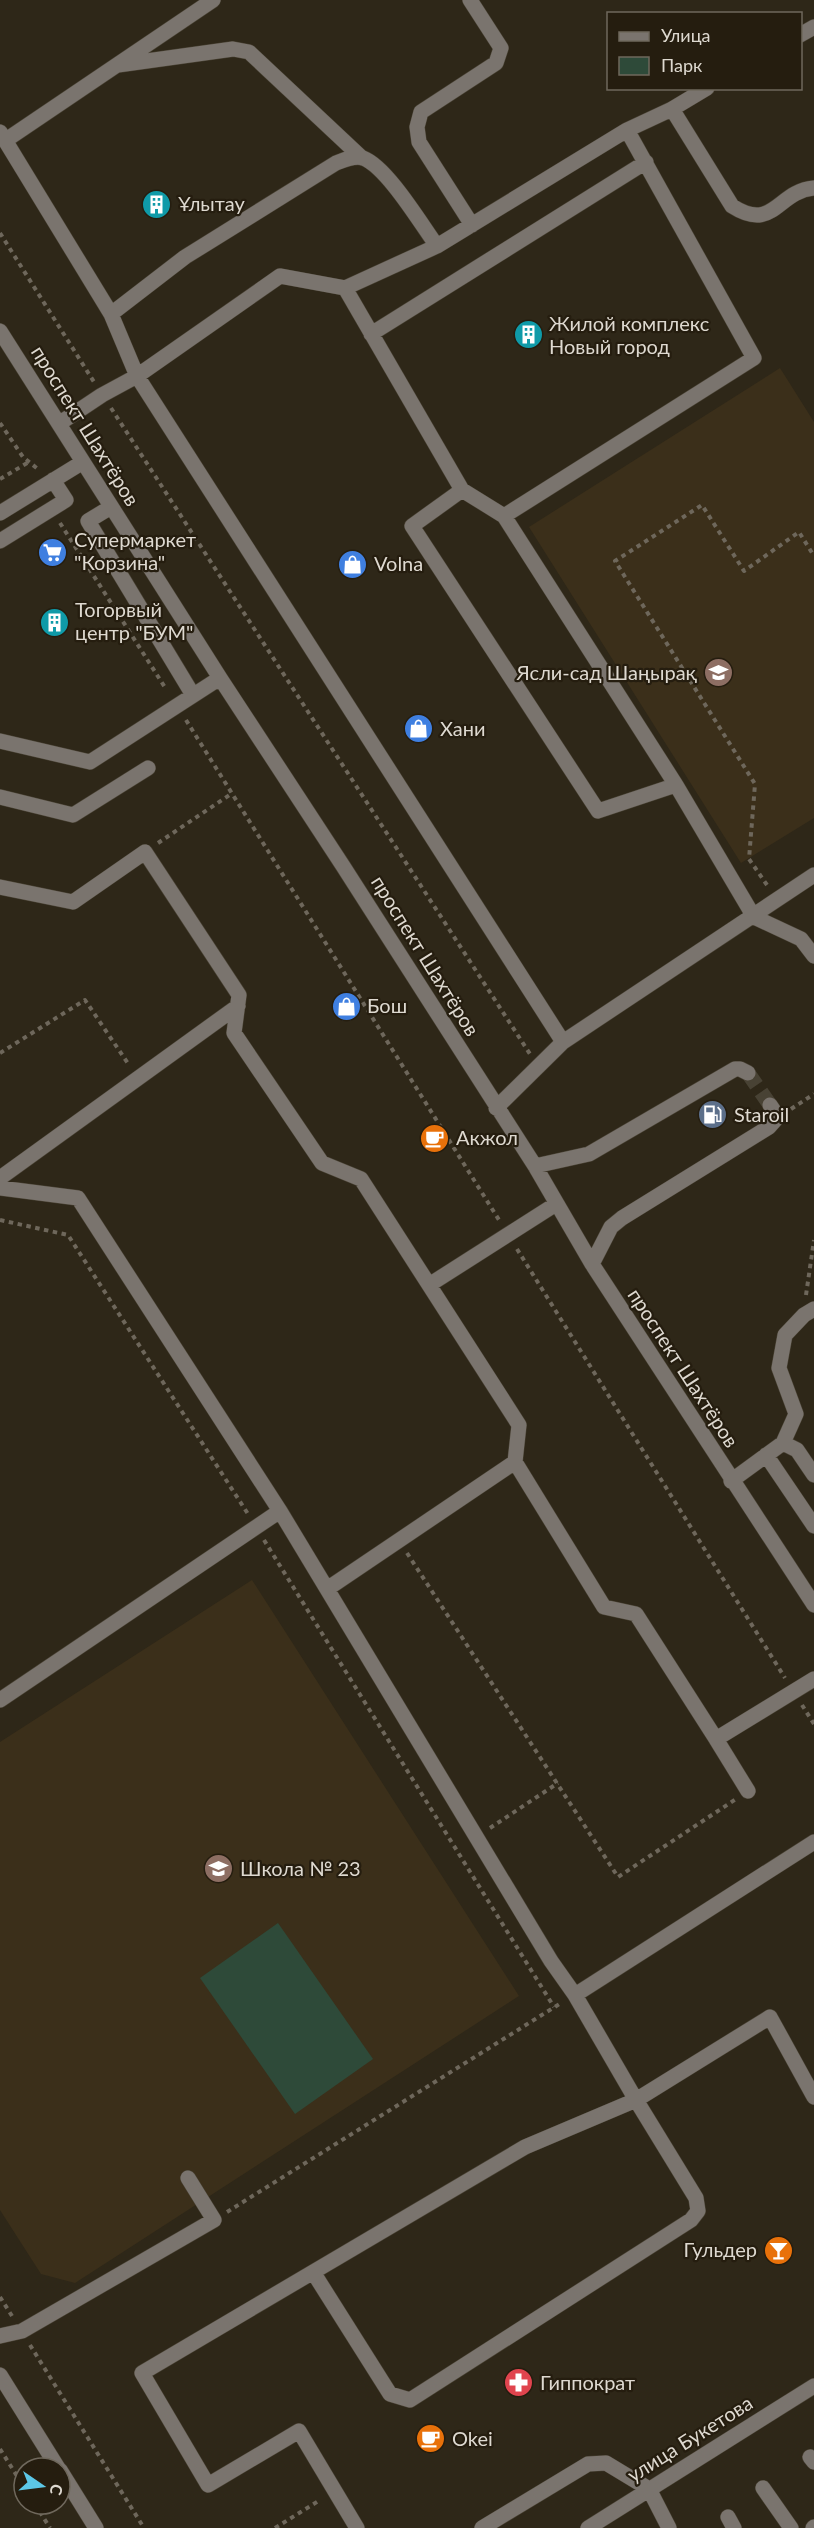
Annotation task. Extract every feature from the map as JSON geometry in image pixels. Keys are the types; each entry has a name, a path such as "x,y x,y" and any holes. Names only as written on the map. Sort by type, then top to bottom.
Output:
{"street":[{"path":"213,0 118,65 3,136 111,314 137,376 563,1042"},
{"path":"470,0 501,48 496,63 421,112 417,127 419,142 472,225"},
{"path":"118,65 233,49 249,52 362,158 382,172 437,246"},
{"path":"60,423 102,395 137,376 280,276 345,288 437,246 627,129 672,109 704,90"},
{"path":"672,109 732,206 747,216 764,215 804,189 814,188"},
{"path":"504,516 754,358 627,129"},
{"path":"111,314 185,257 336,163 351,157 362,158"},
{"path":"371,333 646,162"},
{"path":"345,288 462,490 504,516 676,785 754,917 801,939 814,956"},
{"name":"проспект Шахтёров","path":"0,331 220,678 535,1166 592,1264 731,1481 814,1605"},
{"path":"0,513 83,462"},
{"path":"0,541 66,500 53,480"},
{"path":"462,490 412,526 598,811 676,785"},
{"path":"111,507 88,521 193,695"},
{"path":"0,741 90,762 220,678"},
{"path":"0,797 73,815 148,768"},
{"path":"0,887 73,902 145,852 239,995 234,1033 321,1163 361,1179 519,1425 515,1462 604,1607 636,1614 748,1791"},
{"path":"496,1108 563,1042 814,875"},
{"path":"0,1178 238,1006"},
{"path":"535,1166 589,1154 735,1070 748,1072"},
{"path":"592,1264 611,1227 769,1127 774,1111"},
{"path":"0,1188 78,1198 280,1511 696,2198 698,2211 691,2220 410,2400 400,2399 390,2394 313,2272"},
{"path":"429,1285 556,1204"},
{"path":"731,1481 783,1443 796,1414 779,1368 785,1335 809,1312"},
{"path":"783,1443 797,1450 814,1475"},
{"path":"766,1455 814,1526"},
{"path":"327,1589 515,1462"},
{"path":"0,1700 280,1511"},
{"path":"716,1738 814,1679"},
{"path":"575,1995 814,1842"},
{"path":"357,2528 299,2431 208,2485 142,2373 525,2147 636,2100 770,2018 814,2097"},
{"path":"0,2336 22,2331 213,2220 188,2178"},
{"path":"0,2375 51,2456"},
{"name":"улица Букетова","path":"588,2528 814,2386"},
{"path":"482,2528 588,2463 606,2463 648,2489 669,2528"},
{"path":"764,2488 791,2528"},
{"path":"72,2490 96,2528"}],"path":[{"path":"0,233 102,395 538,1066"},
{"path":"0,423 23,457 53,480"},
{"path":"0,479 29,462"},
{"path":"777,901 749,859 755,783 615,561 702,505 744,571 799,532 814,556"},
{"path":"52,509 814,1724"},
{"path":"145,852 231,794"},
{"path":"0,1053 85,1000 138,1077"},
{"path":"774,1111 814,1094"},
{"path":"0,1220 68,1235 256,1527 554,2007"},
{"path":"809,1312 814,1240"},
{"path":"399,1540 618,1877 748,1791"},
{"path":"476,1836 558,1783"},
{"path":"213,2220 575,1995"},
{"path":"22,2331 144,2528"},
{"path":"0,2449 12,2468"},
{"path":"275,2528 335,2491"}],"shaded area":[{"name":"Ясли-сад Шаңырақ","path":"780,368 814,422 814,818 741,863 529,527"},
{"name":"Школа № 23","path":"252,1580 519,1996 75,2283 41,2274 0,2210 0,1742"}],"green space":[{"path":"278,1923 373,2059 295,2114 200,1978"}],"tunnel":[{"path":"748,1073 770,1105"}],"place":[{"name":"Ұлытау","path":"157,204"},
{"name":"Жилой комплекс Новый город","path":"528,335"},
{"name":"Супермаркет \"Корзина\"","path":"53,552"},
{"name":"Volna","path":"353,564"},
{"name":"Тогорвый центр \"БУМ\"","path":"54,622"},
{"name":"Ясли-сад Шаңырақ","path":"718,673"},
{"name":"Хани","path":"419,729"},
{"name":"Бош","path":"346,1006"},
{"name":"Staroil","path":"713,1115"},
{"name":"Акжол","path":"435,1138"},
{"name":"Школа № 23","path":"219,1869"},
{"name":"Гульдер","path":"778,2250"},
{"name":"Гиппократ","path":"519,2383"},
{"name":"Okei","path":"431,2439"}]}
